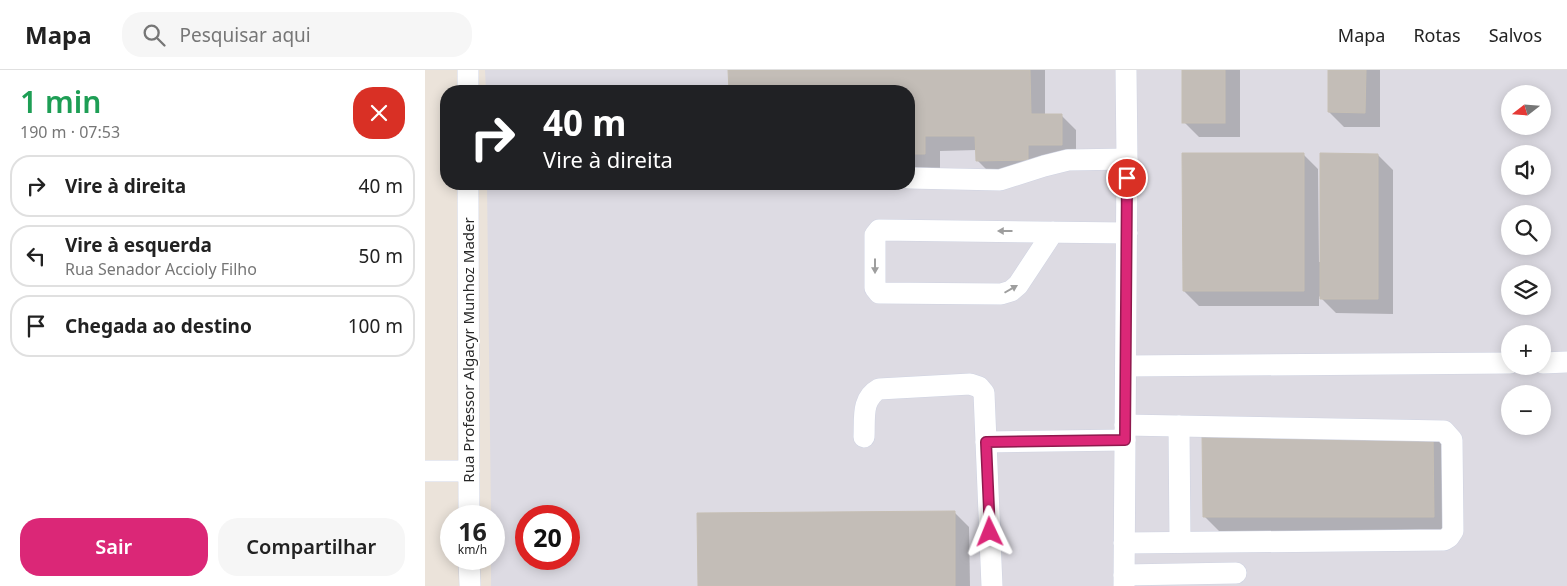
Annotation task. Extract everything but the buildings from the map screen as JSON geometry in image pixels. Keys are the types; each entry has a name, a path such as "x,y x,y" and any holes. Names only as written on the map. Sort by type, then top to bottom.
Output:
{"street":[{"path":"468,70 468,85"},
{"path":"1126,70 1127,233 1124,580 1193,580 1236,573"},
{"path":"915,178 1000,180 1068,160 1127,159"},
{"name":"Rua Professor Algacyr Munhoz Mader","path":"469,190 469,505"},
{"path":"1053,232 1018,286 1011,291 1001,294 879,293 875,288 875,235 879,230 1053,232 1127,233"},
{"path":"1551,363 1567,362"},
{"path":"1125,366 1501,363"},
{"path":"865,436 866,403 870,394 879,389 970,384 979,387 984,394 992,586"},
{"path":"1179,426 1180,542"},
{"path":"986,442 1125,433 1179,426 1443,431 1452,440 1453,531 1444,540 1124,543"},
{"path":"425,471 469,471"},
{"path":"469,570 469,586"}],"shaded area":[{"path":"485,70 1567,70 1567,586 491,586 491,570 505,570 505,505 491,505 487,190 915,190 915,85 486,85"}],"route":[{"path":"990,532 986,442 1125,440 1127,178"}]}
